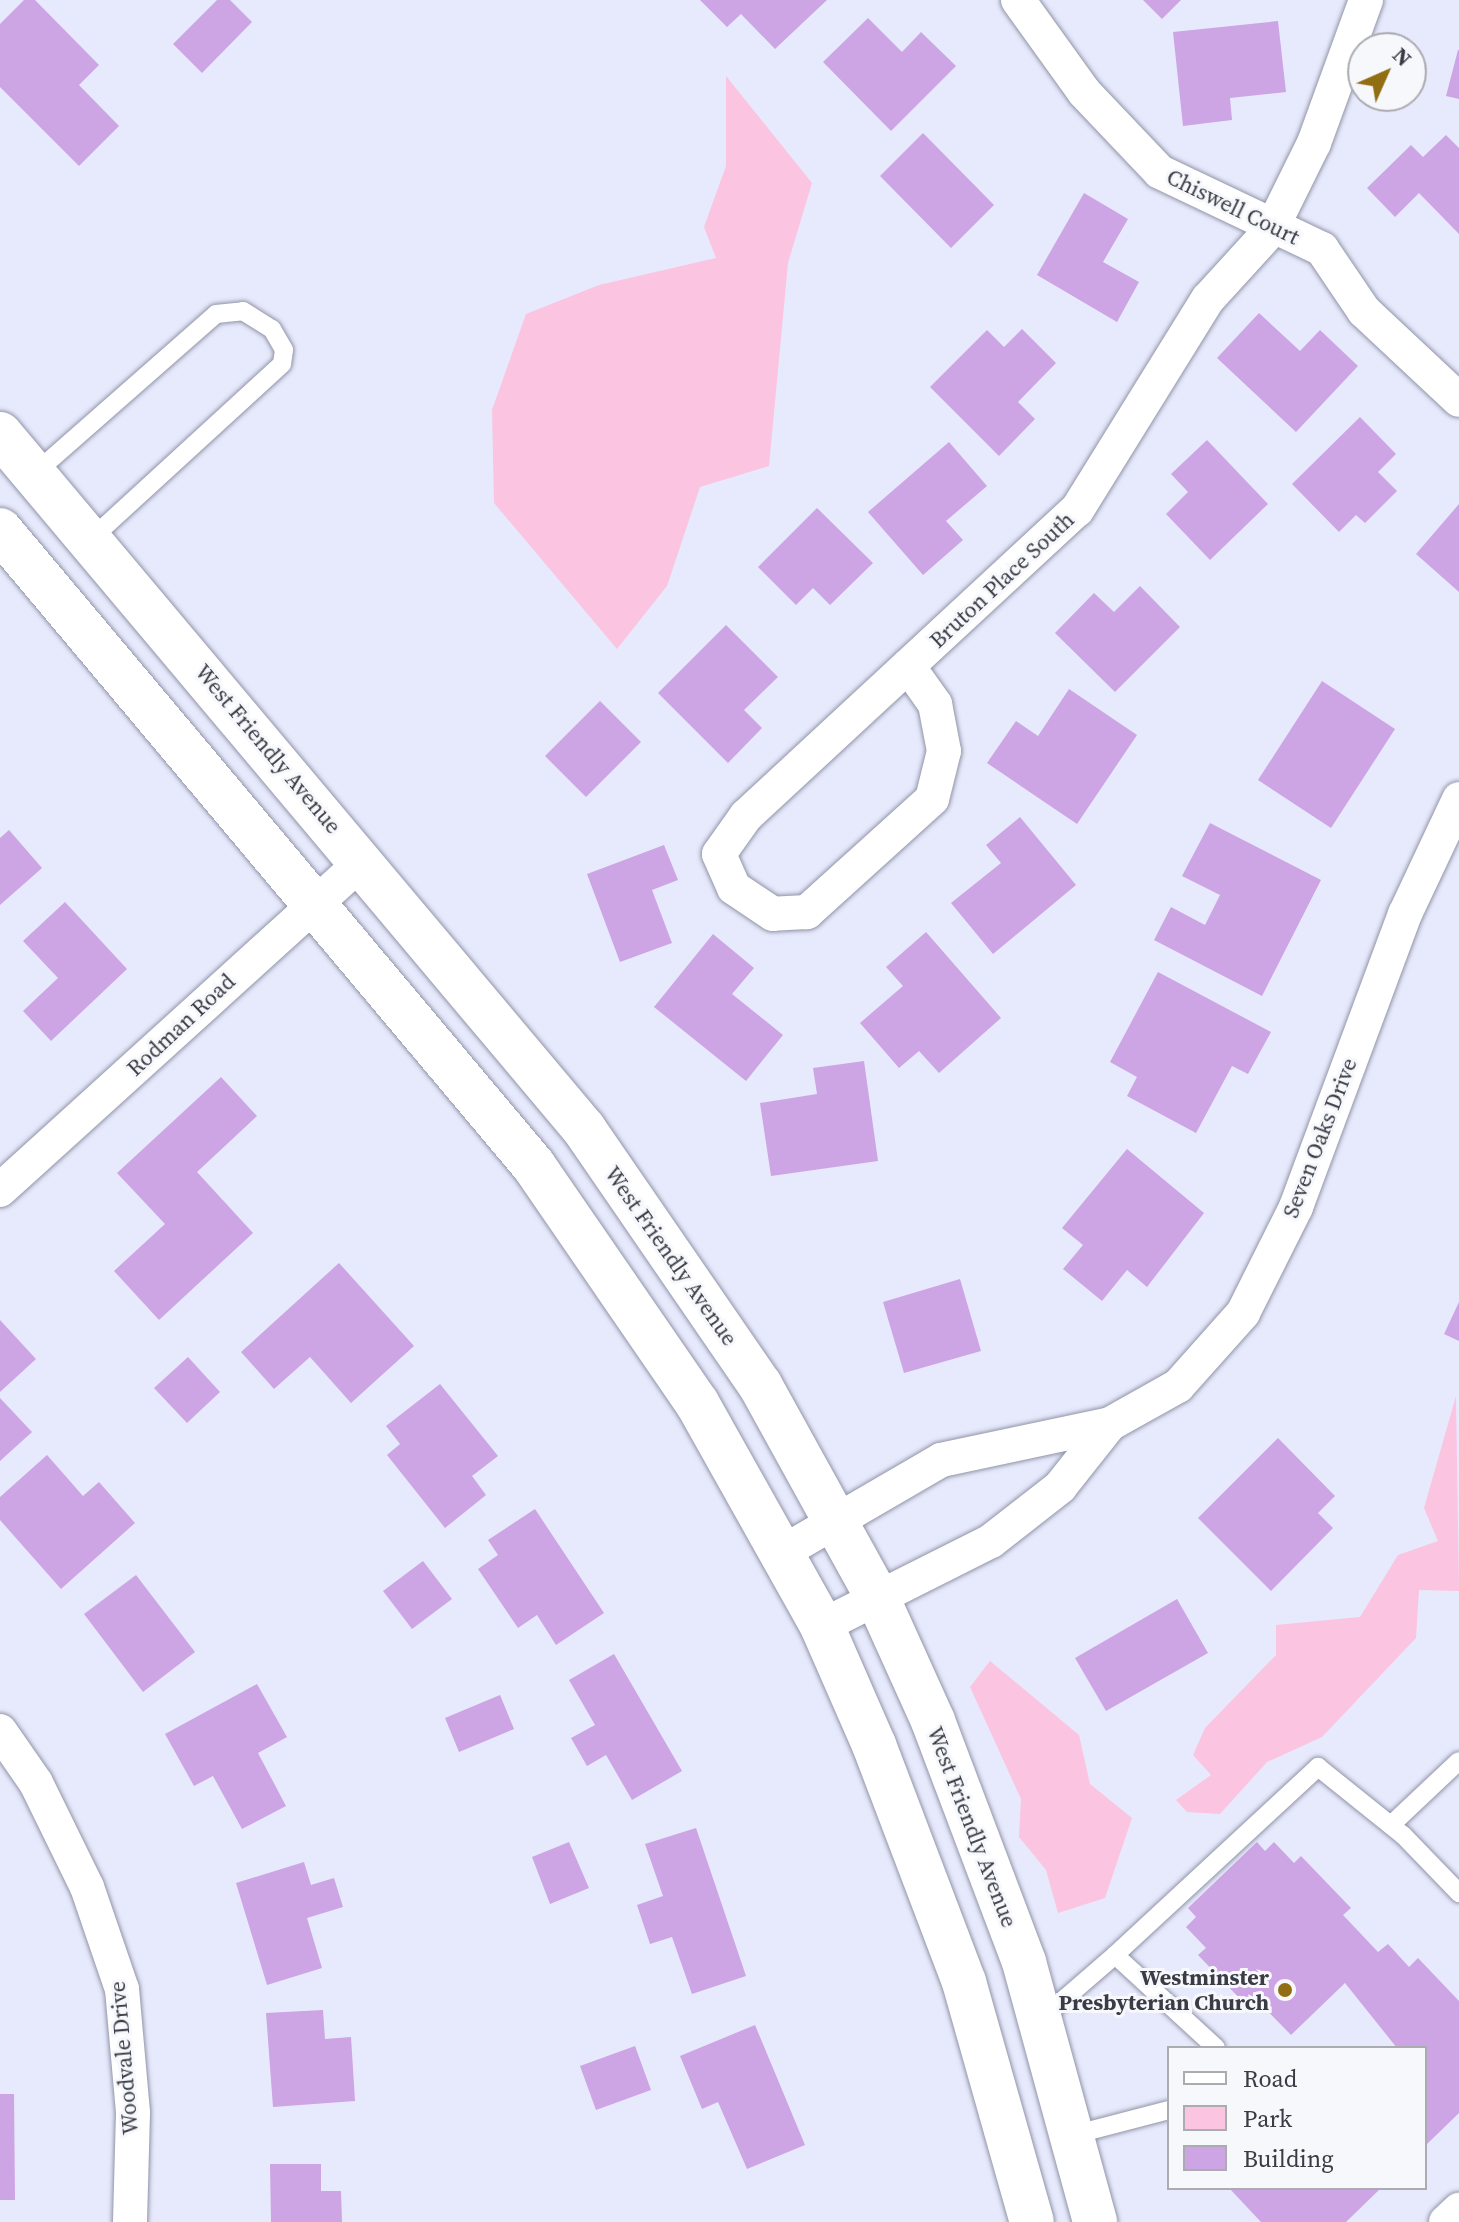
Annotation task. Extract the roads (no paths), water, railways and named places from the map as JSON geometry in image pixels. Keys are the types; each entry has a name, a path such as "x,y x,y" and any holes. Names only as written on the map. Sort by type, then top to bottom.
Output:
{"main road":[{"name":"West Friendly Avenue","path":"0,434 363,861 584,1129 760,1385 878,1599 933,1721 1040,2020 1095,2222"},
{"path":"0,530 315,901 534,1166 697,1403 822,1626 964,1982 1032,2222"}],"street":[{"name":"Chiswell Court","path":"1018,0 1084,92 1160,172 1271,230 1322,249 1364,311 1459,400"},
{"name":"Bruton Place South","path":"908,666 935,704 944,751 932,799 807,912 773,914 734,888 719,854 746,816 908,666 1077,510 1208,299 1271,230 1314,143 1366,0"},
{"name":"Seven Oaks Drive","path":"783,1552 941,1460 1110,1424 1178,1386 1243,1313 1296,1207 1405,914 1459,799"},
{"name":"Rodman Road","path":"0,1190 315,901 363,861"},
{"name":"Seven Oaks Drive","path":"822,1626 991,1541 1060,1487 1110,1424"},
{"name":"Woodvale Drive","path":"0,1731 36,1783 87,1887 122,1989 133,2113 130,2222"},
{"path":"1446,2222 1459,2210"}],"lane":[{"path":"34,474 216,314 243,311 272,329 284,350 282,364 90,540"},
{"path":"1391,1825 1459,1761"},
{"path":"1040,2020 1115,1955 1318,1767 1391,1825 1459,1893"},
{"path":"1115,1955 1214,2046"},
{"path":"1073,2135 1167,2111"}],"place":[{"name":"Westminster Presbyterian Church","path":"1285,1990"}]}
